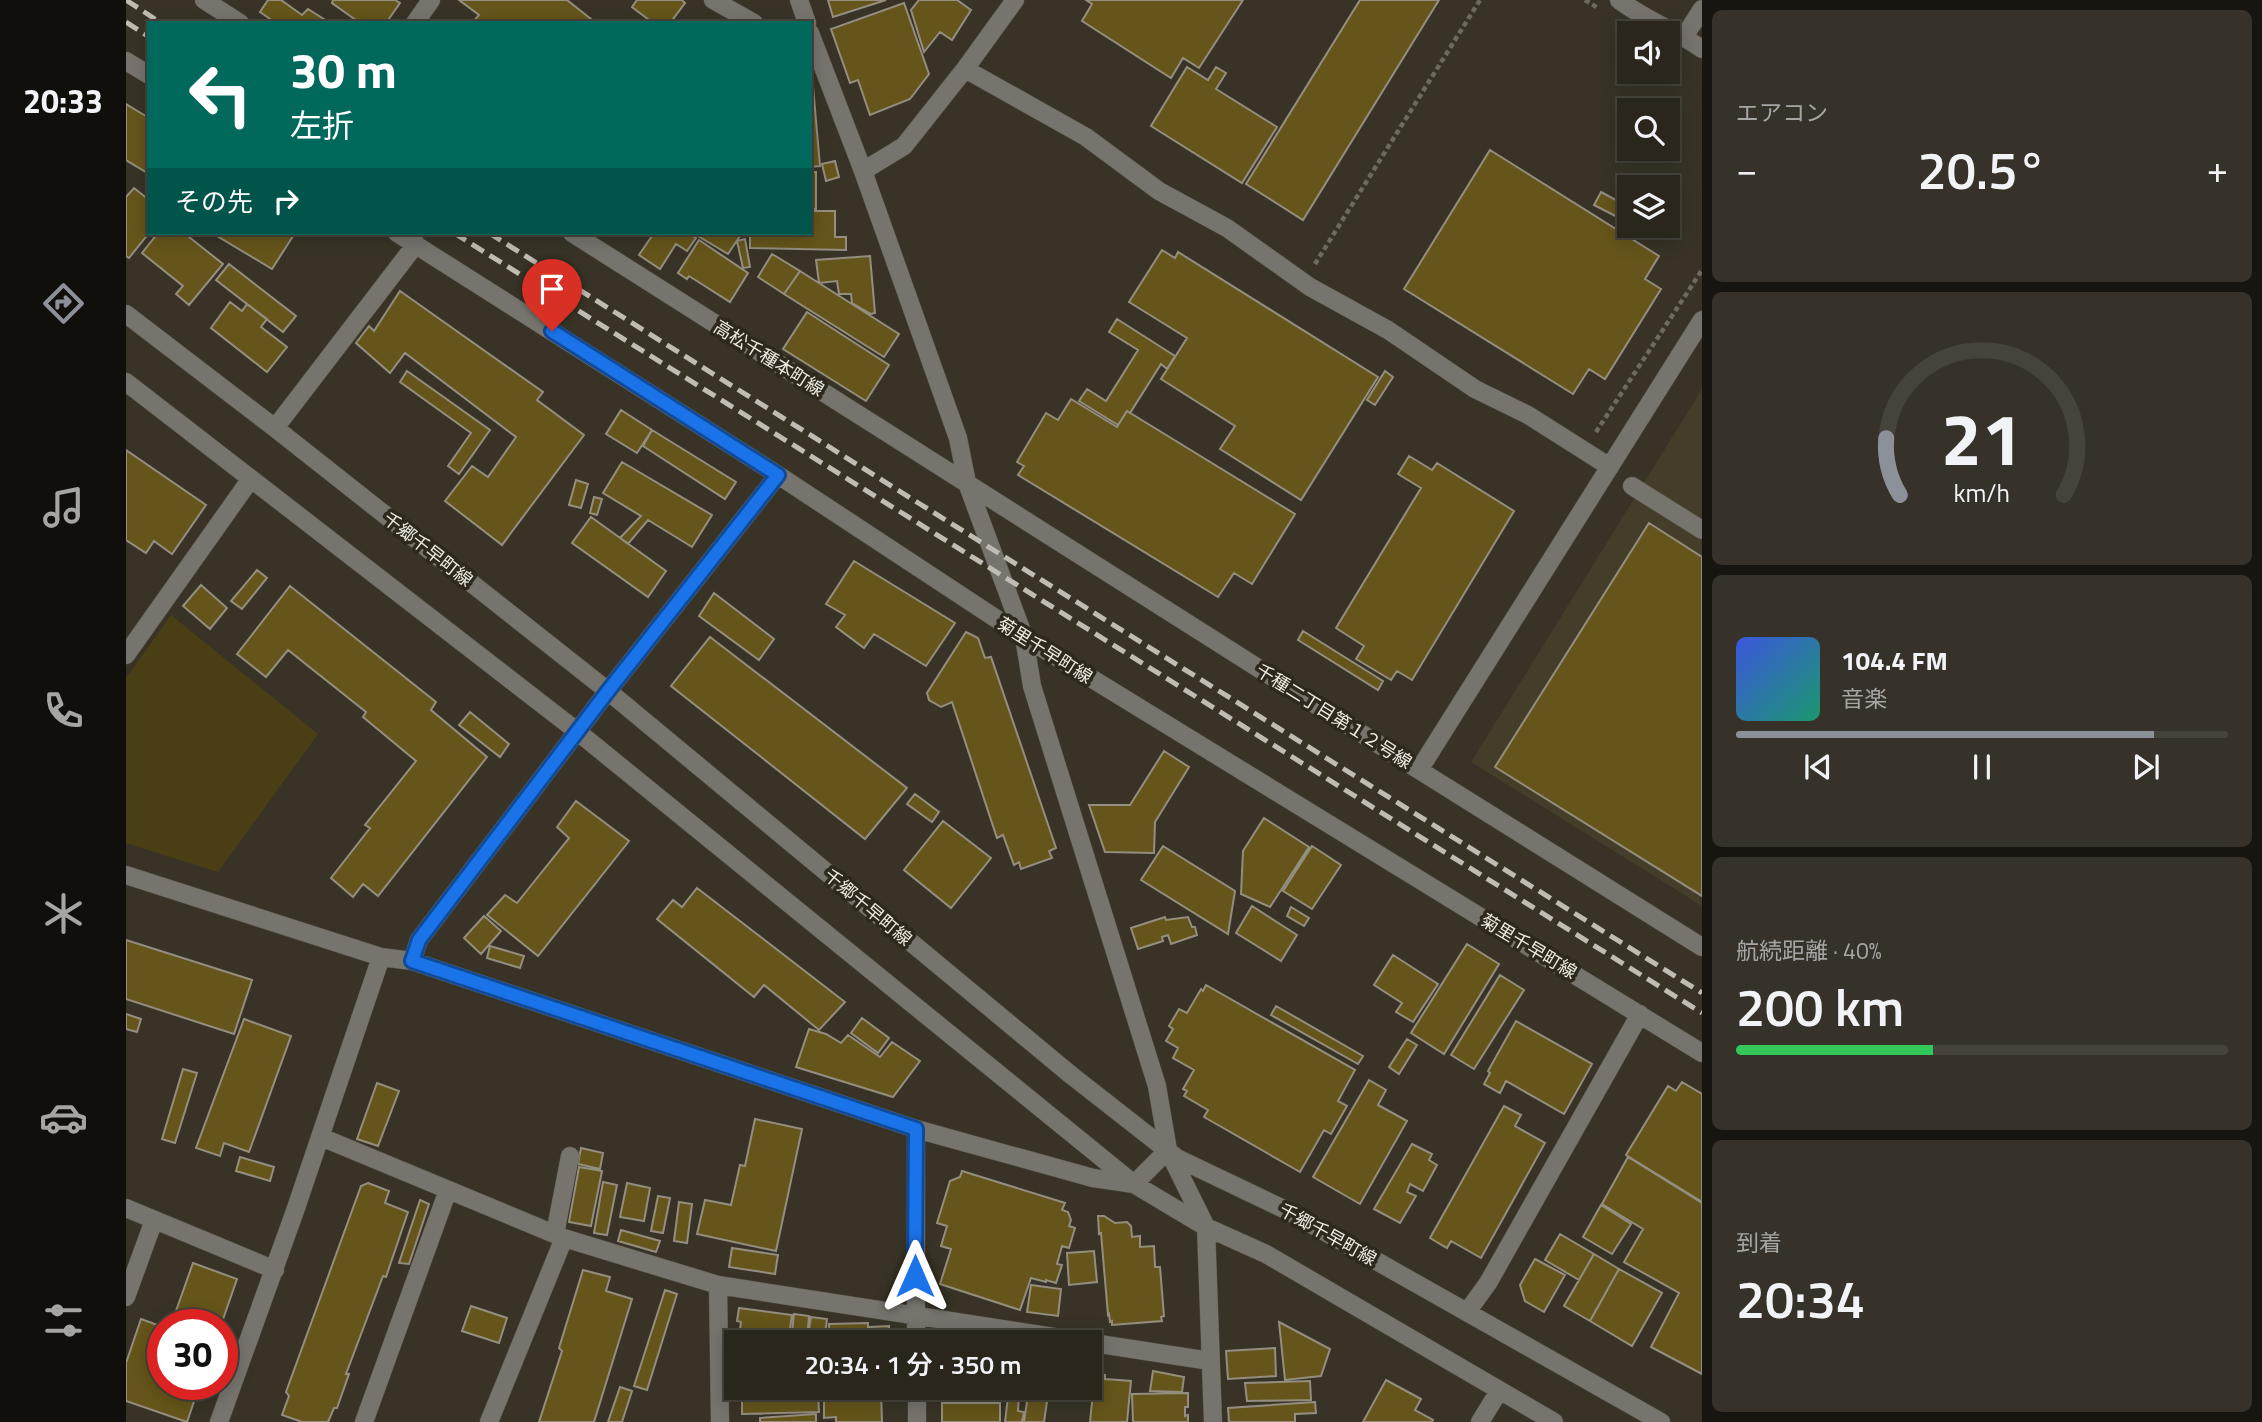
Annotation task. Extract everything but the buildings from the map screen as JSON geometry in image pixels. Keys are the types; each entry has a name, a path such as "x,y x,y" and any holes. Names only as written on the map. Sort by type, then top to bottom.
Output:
{"street":[{"path":"204,0 237,21"},
{"path":"416,21 431,0"},
{"path":"713,0 750,21"},
{"path":"799,0 806,21"},
{"path":"863,171 904,146 1015,0"},
{"path":"1619,0 1636,13 1702,48"},
{"path":"1684,37 1702,9"},
{"path":"812,38 863,171 958,438 967,483 1024,637 1032,686 1157,1086 1168,1150 1206,1227 1213,1422"},
{"path":"126,61 147,74"},
{"path":"965,69 1087,137 1159,191 1227,228 1310,287 1388,330 1475,389 1528,415 1610,467"},
{"name":"菊里千早町線","path":"400,235 778,475 1024,637 1702,1053"},
{"name":"高松千種本町線","path":"575,235 967,483"},
{"path":"275,428 416,244"},
{"name":"千郷千早町線","path":"126,314 608,691 1071,1075 1177,1158 1288,1211 1661,1422"},
{"path":"1419,770 1702,320"},
{"path":"126,382 578,732 1134,1184 1206,1227 1266,1254 1554,1422"},
{"path":"412,961 419,940 608,691 778,475"},
{"path":"126,655 250,480"},
{"name":"千種二丁目第１２号線","path":"967,483 1702,947"},
{"path":"1632,486 1702,530"},
{"path":"126,875 381,957 412,961 916,1129 1093,1178 1134,1184"},
{"path":"219,1422 275,1270 381,957"},
{"path":"1467,1312 1488,1283 1640,1014"},
{"path":"916,1129 916,1330"},
{"path":"321,1137 559,1236 719,1285 1210,1361"},
{"path":"1134,1184 1168,1150"},
{"path":"489,1422 559,1236 570,1156"},
{"path":"364,1422 448,1190"},
{"path":"126,1208 275,1270"},
{"path":"126,1297 154,1220"},
{"path":"719,1285 720,1422"},
{"path":"1480,1422 1499,1391"},
{"path":"916,1400 917,1422"}],"path":[{"path":"1313,268 1480,0"},
{"path":"1584,426 1595,433 1702,270"}],"shaded area":[{"path":"1702,389 1702,906 1471,762"},
{"path":"171,615 318,734 218,872 126,843 126,678"}],"railway":[{"path":"126,0 158,21"},
{"path":"126,22 147,36"},
{"path":"457,235 1702,1013"},
{"path":"492,235 1702,993"}],"route":[{"path":"552,331 778,475 608,691 419,940 412,961 916,1129 915,1276"}]}
